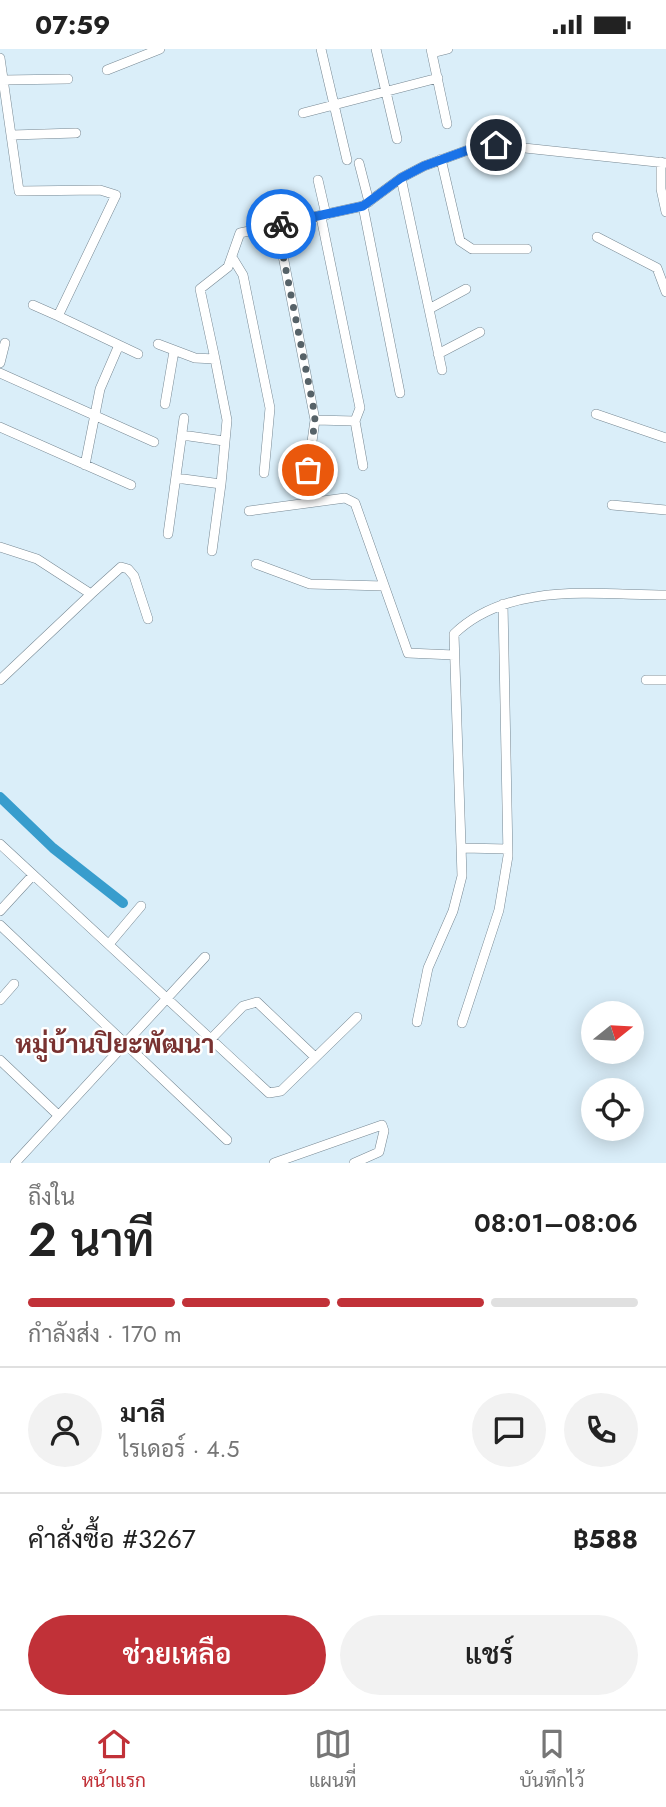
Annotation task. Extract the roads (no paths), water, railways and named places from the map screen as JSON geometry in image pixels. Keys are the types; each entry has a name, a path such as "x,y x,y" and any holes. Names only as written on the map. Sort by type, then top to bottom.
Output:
{"street":[{"path":"107,70 160,49"},
{"path":"321,49 347,160"},
{"path":"376,49 397,139"},
{"path":"447,124 432,51 448,49"},
{"path":"0,58 19,191 100,190 116,195 58,316"},
{"path":"303,113 438,78"},
{"path":"4,80 68,79"},
{"path":"12,135 76,133"},
{"path":"212,551 227,420 201,289 228,267 240,233 366,204 401,178 441,159 496,145 663,163 661,189 666,212"},
{"path":"441,159 460,241 464,246 472,249 527,249"},
{"path":"359,163 400,393"},
{"path":"401,178 442,370"},
{"path":"318,180 360,408 355,421 363,466"},
{"path":"277,225 315,420 308,470"},
{"path":"597,237 657,268 666,292"},
{"path":"232,257 243,275 270,408 264,473"},
{"path":"429,309 466,289"},
{"path":"33,305 138,354"},
{"path":"438,354 480,332"},
{"path":"0,363 5,342"},
{"path":"158,344 195,358 215,359"},
{"path":"85,465 94,413 105,373 119,345"},
{"path":"165,404 174,351"},
{"path":"0,373 154,442"},
{"path":"596,414 666,438"},
{"path":"168,534 184,418"},
{"path":"315,420 355,421"},
{"path":"0,427 131,485"},
{"path":"182,435 224,441"},
{"path":"176,478 221,484"},
{"path":"249,511 351,499 358,508 408,653 454,655"},
{"path":"612,505 666,510"},
{"path":"0,547 37,559 91,594"},
{"path":"256,564 310,584 384,586"},
{"path":"0,680 91,594 124,567 134,576 148,618"},
{"path":"417,1022 428,968 460,892 463,848 453,637 456,632 503,604 531,597 666,595"},
{"path":"462,1023 499,910 508,849 503,604"},
{"path":"646,680 666,680"},
{"path":"0,844 269,1093 281,1091 357,1017"},
{"path":"463,848 508,849"},
{"path":"0,911 33,875"},
{"path":"109,944 141,906"},
{"path":"0,925 227,1140"},
{"path":"15,1163 205,957"},
{"path":"0,1000 14,984"},
{"path":"211,1040 243,1006 257,1002 315,1057"},
{"path":"0,1060 58,1115"},
{"path":"274,1163 382,1125 384,1131 379,1152 354,1163"}],"waterway":[{"path":"0,797 53,848 123,903"}],"district":[{"name":"หมู่บ้านปิยะพัฒนา","path":"115,1044"}]}
